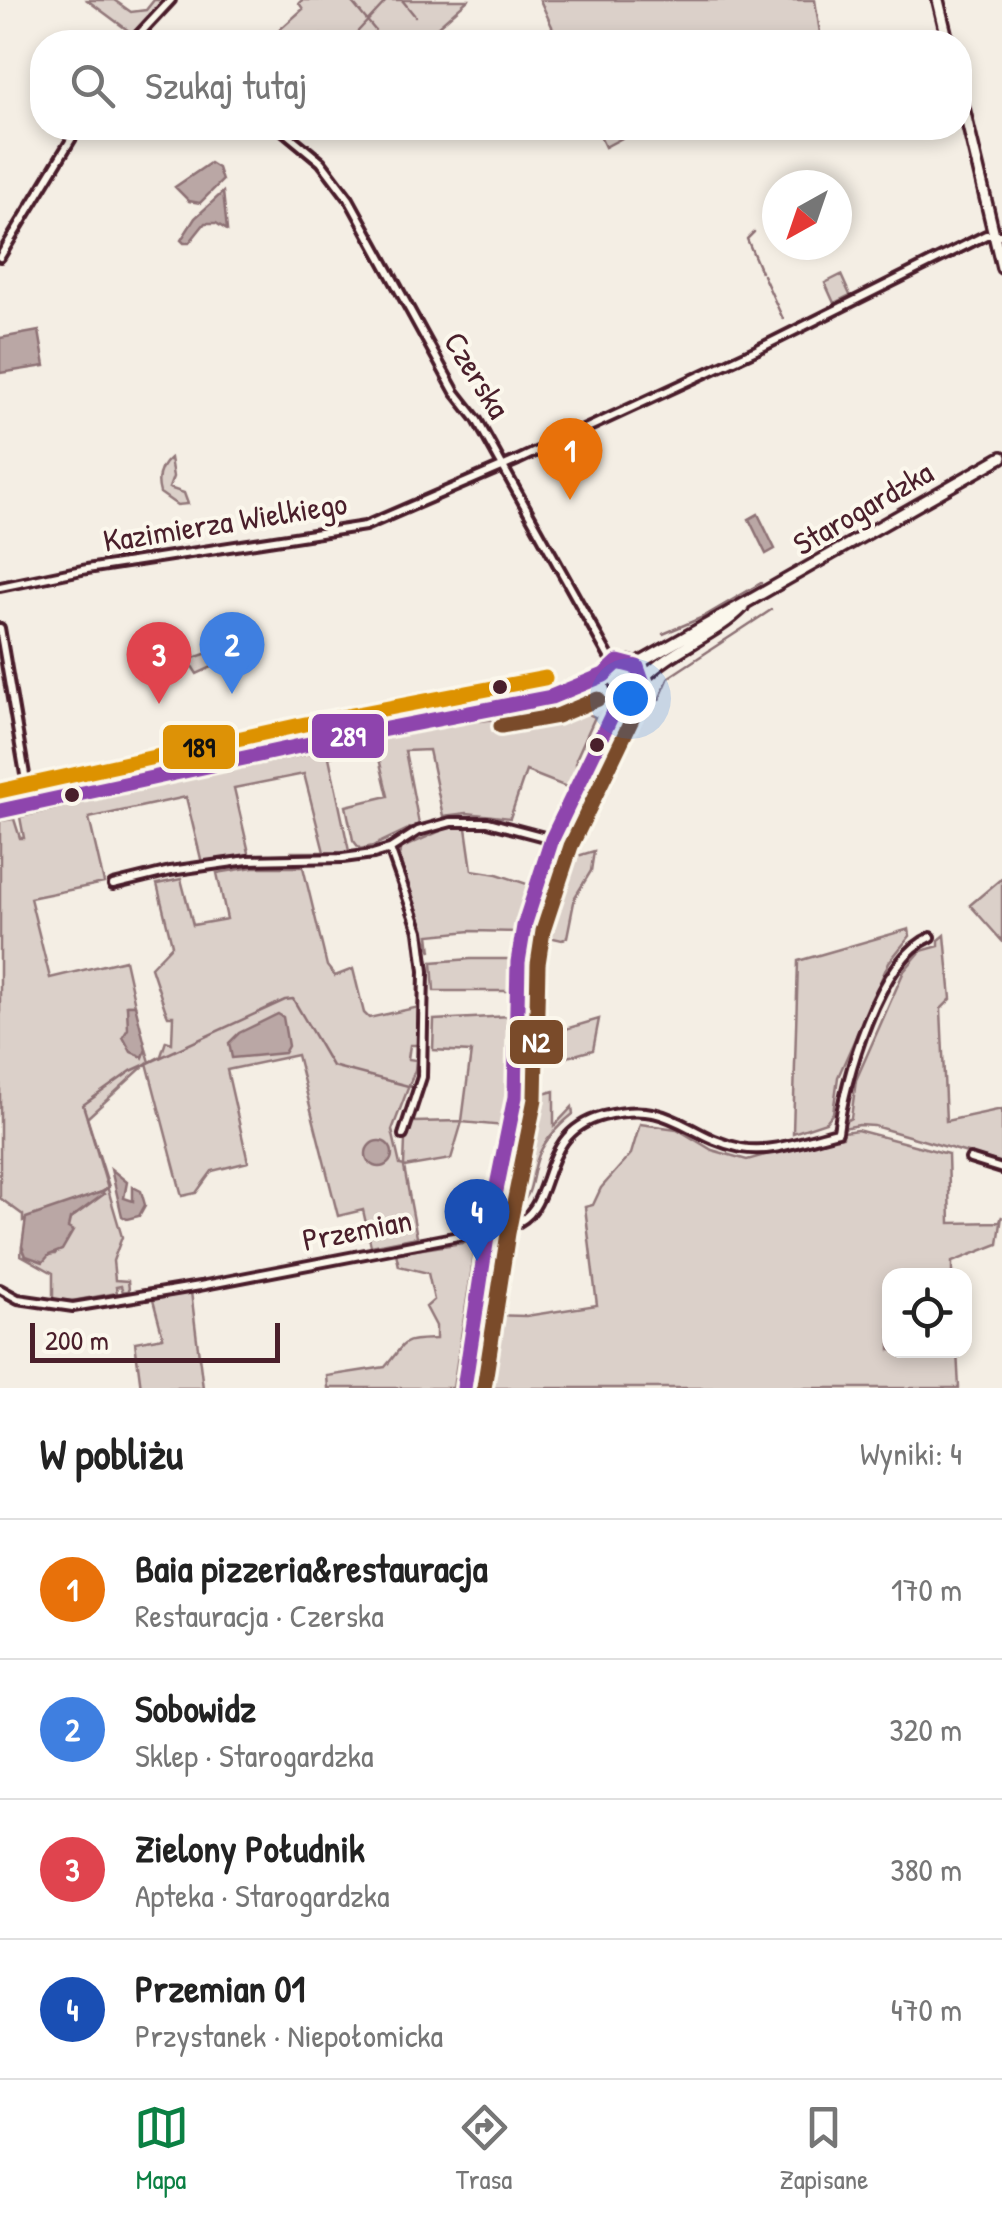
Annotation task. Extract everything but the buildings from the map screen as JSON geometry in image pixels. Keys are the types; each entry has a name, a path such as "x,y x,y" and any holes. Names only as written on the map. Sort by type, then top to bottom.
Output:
{"main road":[{"path":"938,0 945,30"},
{"path":"972,137 998,234 1002,268"},
{"name":"Starogardzka","path":"636,665 1002,456"},
{"name":"Starogardzka","path":"644,678 748,602"},
{"path":"0,811 309,744 551,697 604,675 613,664 624,661 636,665 644,678 638,697 618,702"},
{"path":"604,675 605,691 618,702"},
{"path":"551,697 571,698 605,691"},
{"path":"464,1388 488,1230 515,1098 518,962 527,917 552,838 618,702"}],"street":[{"path":"145,30 171,0"},
{"path":"0,257 71,140"},
{"name":"Czerska","path":"294,140 321,162 350,199 455,392 478,420 613,664"},
{"name":"Kazimierza Wielkiego","path":"0,587 88,569 365,526 756,350 944,254 998,234"},
{"path":"0,628 30,805"},
{"path":"113,885 170,871 248,860 344,858 390,849 418,832 472,821 552,838"},
{"path":"390,849 419,931 424,971 422,1077 403,1135"},
{"name":"Przemian","path":"0,1289 52,1306 73,1306 200,1286 510,1226 530,1216 560,1144 580,1127 602,1116 632,1111 663,1114 744,1149 770,1148 838,1132 845,1083 881,996 900,959 931,936"},
{"path":"970,1159 1002,1169"}],"shaded area":[{"path":"87,0 114,0 131,12 146,10 154,0 166,0 137,30 128,30"},
{"path":"468,0 434,30 279,30 303,9 299,3"},
{"path":"540,0 815,0 820,30 554,30"},
{"path":"210,163 218,168 222,181 200,203 189,201 175,187"},
{"path":"223,192 227,230 216,223 205,223 189,243 184,243 181,240 195,218"},
{"path":"841,275 850,295 834,303 825,283"},
{"path":"39,331 45,366 0,373 0,338"},
{"path":"170,458 173,477 169,488 184,493 188,504 177,505 160,493 159,474"},
{"path":"758,514 775,549 766,554 749,519"},
{"path":"211,652 225,661 197,674 190,663 193,658"},
{"path":"547,706 544,718 582,711 595,717 576,759 576,774 569,788 526,771 510,818 467,813 443,816 429,750 405,751 419,824 360,849 353,840 346,806 388,796 376,746 329,757 349,851 346,854 293,852 324,852 304,774 234,788 250,857 202,863 186,797 89,818 104,883 30,898 50,978 125,960 135,1005 127,1005 129,1030 143,1057 146,1049 150,1062 161,1056 166,1041 172,1043 173,1016 168,1016 151,967 172,945 157,884 181,879 193,925 227,919 217,873 253,867 303,867 327,966 335,976 353,969 364,1013 369,1018 419,1007 418,1045 410,1045 408,1059 416,1060 415,1070 392,1130 400,1165 404,1166 405,1140 412,1122 462,1121 471,1052 433,1050 434,1020 510,1016 509,1097 504,1126 462,1122 451,1159 404,1167 417,1237 371,1246 363,1210 338,1216 297,1055 227,1070 248,1162 212,1171 196,1193 182,1196 147,1063 87,1118 122,1237 113,1261 115,1280 128,1281 129,1290 123,1292 121,1286 116,1287 117,1293 72,1301 53,1299 53,1273 21,1255 22,1246 26,1256 55,1254 70,1219 102,1192 23,1221 23,1215 0,1198 0,821 14,819 20,838 24,838 20,817"},
{"path":"449,827 466,828 472,870 530,885 519,932 429,935 431,952 398,857 402,848"},
{"path":"594,851 591,871 575,897 567,937 562,940 540,935 536,930 551,864"},
{"path":"1002,878 1002,941 970,905"},
{"path":"909,929 910,936 889,962 838,1077 833,1113 826,1122 793,1133 798,961"},
{"path":"945,935 951,999 941,1009 946,1121 1002,1109 1002,1163 874,1126 843,1128 851,1118 856,1080 904,971 921,951 939,946"},
{"path":"513,959 510,991 434,991 432,962"},
{"path":"127,1005 135,1005 146,1049 143,1057 131,1052 123,1037 128,1029"},
{"path":"278,1014 283,1017 288,1046 284,1053 232,1058 229,1043 239,1033"},
{"path":"599,1019 593,1050 527,1068 525,1041"},
{"path":"554,1091 554,1126 572,1107 573,1114 543,1146 525,1199 514,1211 502,1208 526,1099"},
{"path":"640,1124 677,1129 712,1150 747,1160 843,1137 843,1132 857,1130 948,1154 950,1223 1000,1222 1002,1216 998,1244 952,1262 952,1268 882,1268 882,1358 957,1358 959,1388 471,1388 494,1250 485,1310 489,1315 526,1316 597,1305 585,1207 593,1205 601,1188 631,1154"},
{"path":"379,1141 389,1144 389,1164 379,1167 369,1164 366,1154 369,1144"},
{"path":"111,1169 127,1182 124,1198 133,1201 133,1187 141,1191 145,1205 139,1216 122,1216"},
{"path":"102,1192 70,1219 68,1228 73,1231 62,1250 43,1262 26,1256 22,1246 26,1218"},
{"path":"476,1241 453,1388 328,1388 327,1376 385,1367 405,1344 436,1339 436,1326 426,1307 434,1300 428,1273 399,1266 396,1253"},
{"path":"191,1292 203,1388 141,1388 135,1342 163,1337 153,1300"}],"waterway":[{"path":"350,0 375,30"},
{"path":"359,30 387,0"},
{"path":"402,0 415,16"},
{"path":"754,232 747,239 761,272"},
{"path":"763,275 783,319"},
{"path":"663,634 703,617 761,583"},
{"path":"659,700 669,677 771,610"},
{"path":"481,721 555,711"},
{"path":"572,813 612,741"},
{"path":"102,1192 109,1187 83,1105 131,1071 285,1000 293,999 332,1066 412,1087"}],"transit line":[{"name":"289","path":"0,811 309,744 551,697 604,675 618,662 637,667 643,684 638,697 618,702"},
{"name":"189","path":"0,791 305,724 545,678"},
{"name":"N2","path":"501,726 557,716 598,699"},
{"name":"289","path":"464,1388 488,1230 515,1097 518,962 524,926 552,839 618,702"},
{"name":"N2","path":"484,1388 508,1233 535,1099 538,964 543,931 571,846 636,711"}],"place":[{"name":"Baia pizzeria&restauracja","path":"570,500"},
{"name":"Sobowidz","path":"232,694"},
{"name":"Zielony Południk","path":"159,704"},
{"name":"Przemian 01","path":"477,1261"}]}
